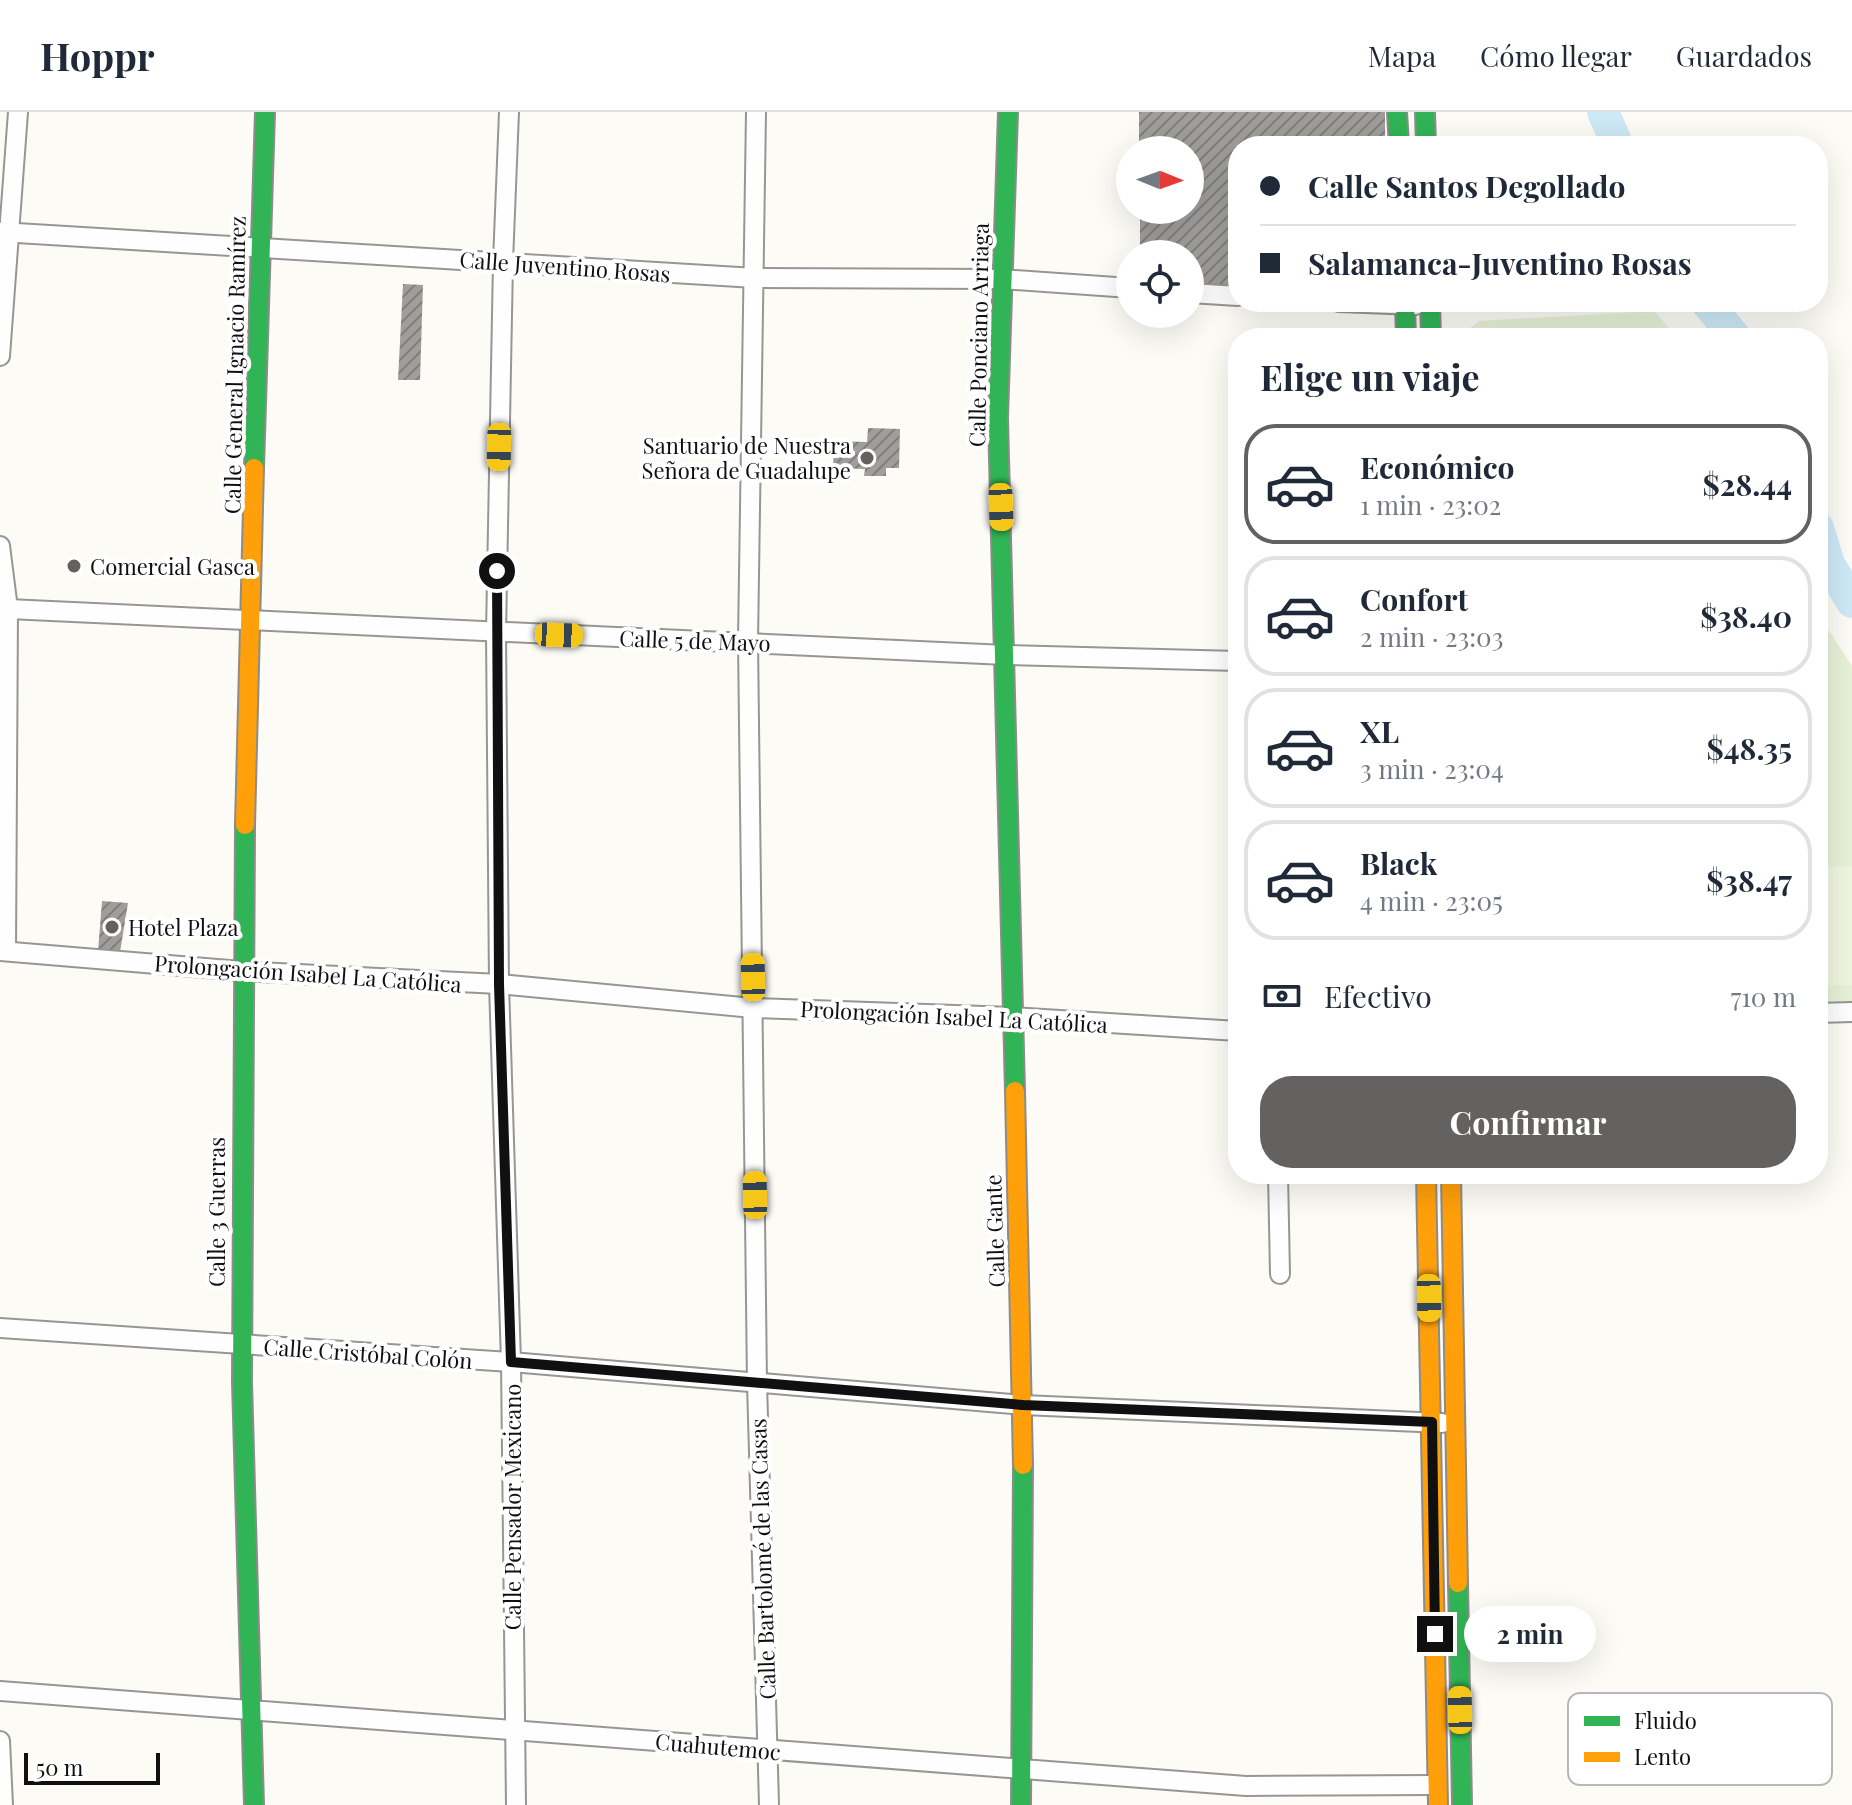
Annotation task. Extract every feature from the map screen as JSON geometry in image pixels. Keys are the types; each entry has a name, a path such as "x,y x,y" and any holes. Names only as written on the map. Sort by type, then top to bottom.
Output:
{"street":[{"path":"0,356 5,232 18,112"},
{"name":"Calle General Ignacio Ramírez","path":"253,619 265,112"},
{"name":"Calle Pensador Mexicano","path":"509,112 496,633 499,984 511,1362 516,1805"},
{"name":"Calle Bartolomé de las Casas","path":"756,112 748,641 757,1383 769,1805"},
{"name":"Calle Ponciano Arriaga","path":"1006,655 998,418 1008,112"},
{"path":"1397,112 1398,136"},
{"path":"1425,112 1426,136"},
{"name":"Calle Juventino Rosas","path":"5,232 755,278 1001,279 1116,287"},
{"path":"1204,294 1228,295"},
{"path":"0,546 8,609 3,951"},
{"name":"Calle 5 de Mayo","path":"8,609 1006,655 1228,661"},
{"name":"Calle 3 Guerras","path":"253,619 241,971 240,1346 254,1805"},
{"name":"Calle Gante","path":"1006,655 1023,1405 1021,1805"},
{"name":"Prolongación Isabel La Católica","path":"3,951 241,971 499,984 753,1008 1012,1017 1228,1030"},
{"path":"1828,1013 1852,1012"},
{"path":"1278,1184 1280,1274"},
{"path":"1426,1184 1438,1805"},
{"path":"1451,1184 1462,1805"},
{"name":"Calle Cristóbal Colón","path":"0,1328 511,1362 1023,1405 1454,1423"},
{"name":"Cuahutemoc","path":"0,1691 1020,1768 1246,1796 1437,1785"},
{"path":"0,1741 3,1805"}],"green space":[{"path":"1655,312 1669,328 1470,328 1479,321"},
{"path":"1828,629 1852,666 1852,1002 1828,1003"},
{"path":"1828,866 1852,866 1852,985 1828,986"}],"building":[{"path":"1139,112 1385,112 1385,136 1228,136 1228,286 1204,285 1204,240 1140,240 1140,224 1204,224 1204,136 1139,136"},
{"path":"403,284 423,285 420,380 398,380"},
{"name":"Santuario de Nuestra Señora de Guadalupe","path":"868,428 900,429 899,468 886,468 886,476 864,476 865,469 833,468 834,441 867,442"},
{"name":"Hotel Plaza","path":"102,901 128,903 120,952 98,951"}],"waterway":[{"path":"1603,112 1614,136"},
{"path":"1714,312 1728,328"},
{"path":"1828,561 1852,602"}],"traffic: fast":[{"path":"254,468 265,112"},
{"path":"1008,112 998,418 1015,1091"},
{"path":"1397,112 1398,136"},
{"path":"1425,112 1426,136"},
{"path":"1405,312 1406,328"},
{"path":"1430,312 1431,328"},
{"path":"245,825 242,1382 254,1805"},
{"path":"1021,1805 1023,1465"},
{"path":"1458,1583 1462,1805"}],"traffic: slow":[{"path":"245,825 254,468"},
{"path":"1015,1091 1023,1465"},
{"path":"1426,1184 1438,1805"},
{"path":"1451,1184 1458,1583"}],"place":[{"name":"Santuario de Nuestra Señora de Guadalupe","path":"867,458"},
{"name":"Comercial Gasca","path":"74,566"},
{"name":"Hotel Plaza","path":"112,927"}],"route":[{"path":"497,571 499,984 511,1362 1023,1405 1432,1422 1435,1634"}]}
